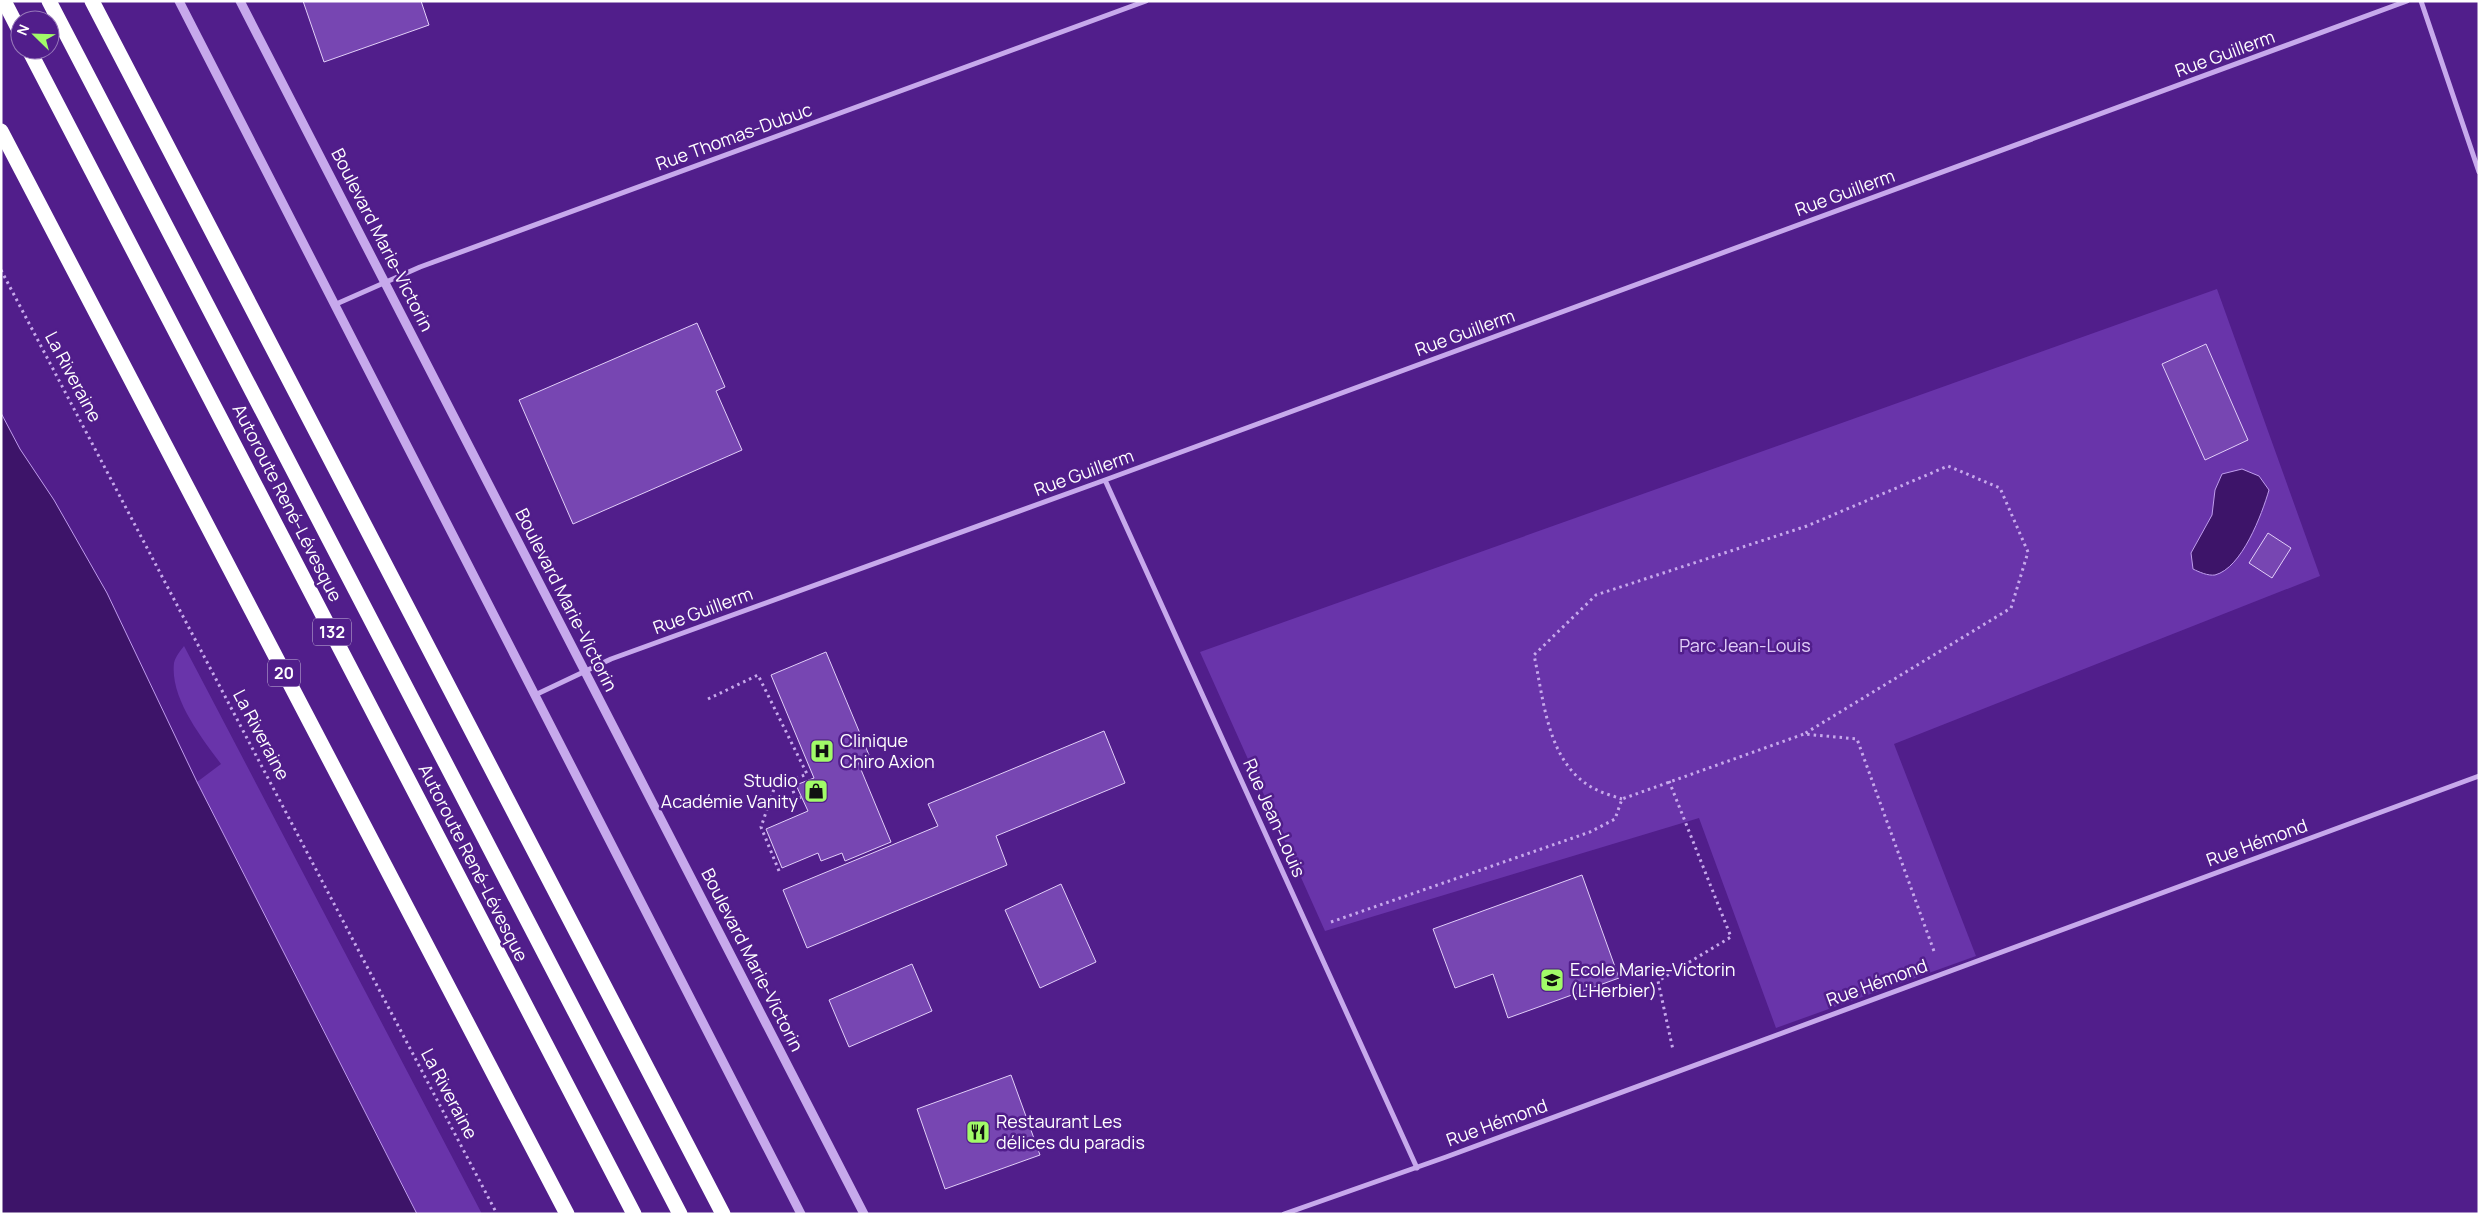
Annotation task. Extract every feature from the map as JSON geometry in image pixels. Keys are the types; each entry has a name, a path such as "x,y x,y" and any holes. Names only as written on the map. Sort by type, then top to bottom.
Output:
{"highway":[{"path":"4,1 10,13"},
{"path":"49,1 680,1214"},
{"path":"92,1 723,1214"},
{"name":"Autoroute René-Lévesque","path":"34,60 634,1214"},
{"name":"20","path":"1,131 567,1214"}],"street":[{"path":"179,1 801,1214"},
{"name":"Boulevard Marie-Victorin","path":"240,1 864,1214"},
{"name":"Rue Thomas-Dubuc","path":"334,305 384,281 1146,1"},
{"name":"Rue Guillerm","path":"534,695 584,670 2407,1"},
{"path":"2421,1 2479,172"},
{"name":"Rue Jean-Louis","path":"1105,480 1417,1168"},
{"name":"Rue Hémond","path":"1284,1214 1417,1168 2479,776"}],"path":[{"name":"La Riveraine","path":"1,270 497,1214"},
{"path":"1948,466 2000,488 2028,552 2011,608 1804,734 1669,780 1622,799 1592,788 1570,770 1551,734 1534,655 1596,595 1807,526 1948,466"},
{"path":"708,699 758,675 806,774 776,786 761,827 779,871"},
{"path":"1804,734 1857,739 1942,974"},
{"path":"1669,780 1732,937 1658,981 1677,1072"},
{"path":"790,781 796,800 802,797"},
{"path":"1325,924 1590,832 1615,820 1622,799"},
{"path":"754,801 767,809"}],"green space":[{"name":"Parc Jean-Louis","path":"2217,289 2320,576 1894,744 1976,956 1776,1028 1699,818 1325,931 1200,652"},
{"path":"184,646 482,1214 417,1214 197,782 221,764 188,716 177,690 174,663"}],"shaded area":[{"path":"1,413 20,449 54,500 107,593 197,782 417,1214 1,1214"},
{"path":"2242,469 2259,476 2269,490 2250,539 2234,562 2225,570 2212,575 2193,569 2191,553 2212,515 2215,490 2222,474"}],"building":[{"path":"303,1 421,1 429,25 324,62"},
{"path":"697,323 725,387 716,391 742,450 573,524 519,400"},
{"path":"2206,344 2248,440 2205,460 2162,364"},
{"path":"2268,533 2291,548 2272,578 2249,563"},
{"path":"826,652 869,755 857,760 891,842 845,861 842,853 821,861 818,853 782,868 766,829 808,811 796,785 814,778 771,675"},
{"path":"1104,731 1125,783 996,836 1007,865 807,948 783,890 938,826 928,804"},
{"path":"1582,875 1619,978 1508,1018 1493,974 1455,988 1433,929"},
{"path":"1061,884 1096,962 1040,988 1005,910"},
{"path":"912,964 932,1011 849,1047 829,1000"},
{"name":"Restaurant Les délices du paradis","path":"1011,1075 1040,1155 945,1189 917,1109"}],"place":[{"name":"Clinique Chiro Axion","path":"822,751"},
{"name":"Studio Académie Vanity","path":"816,791"},
{"name":"Ecole Marie-Victorin (L'Herbier)","path":"1552,980"},
{"name":"Restaurant Les délices du paradis","path":"978,1132"}]}
